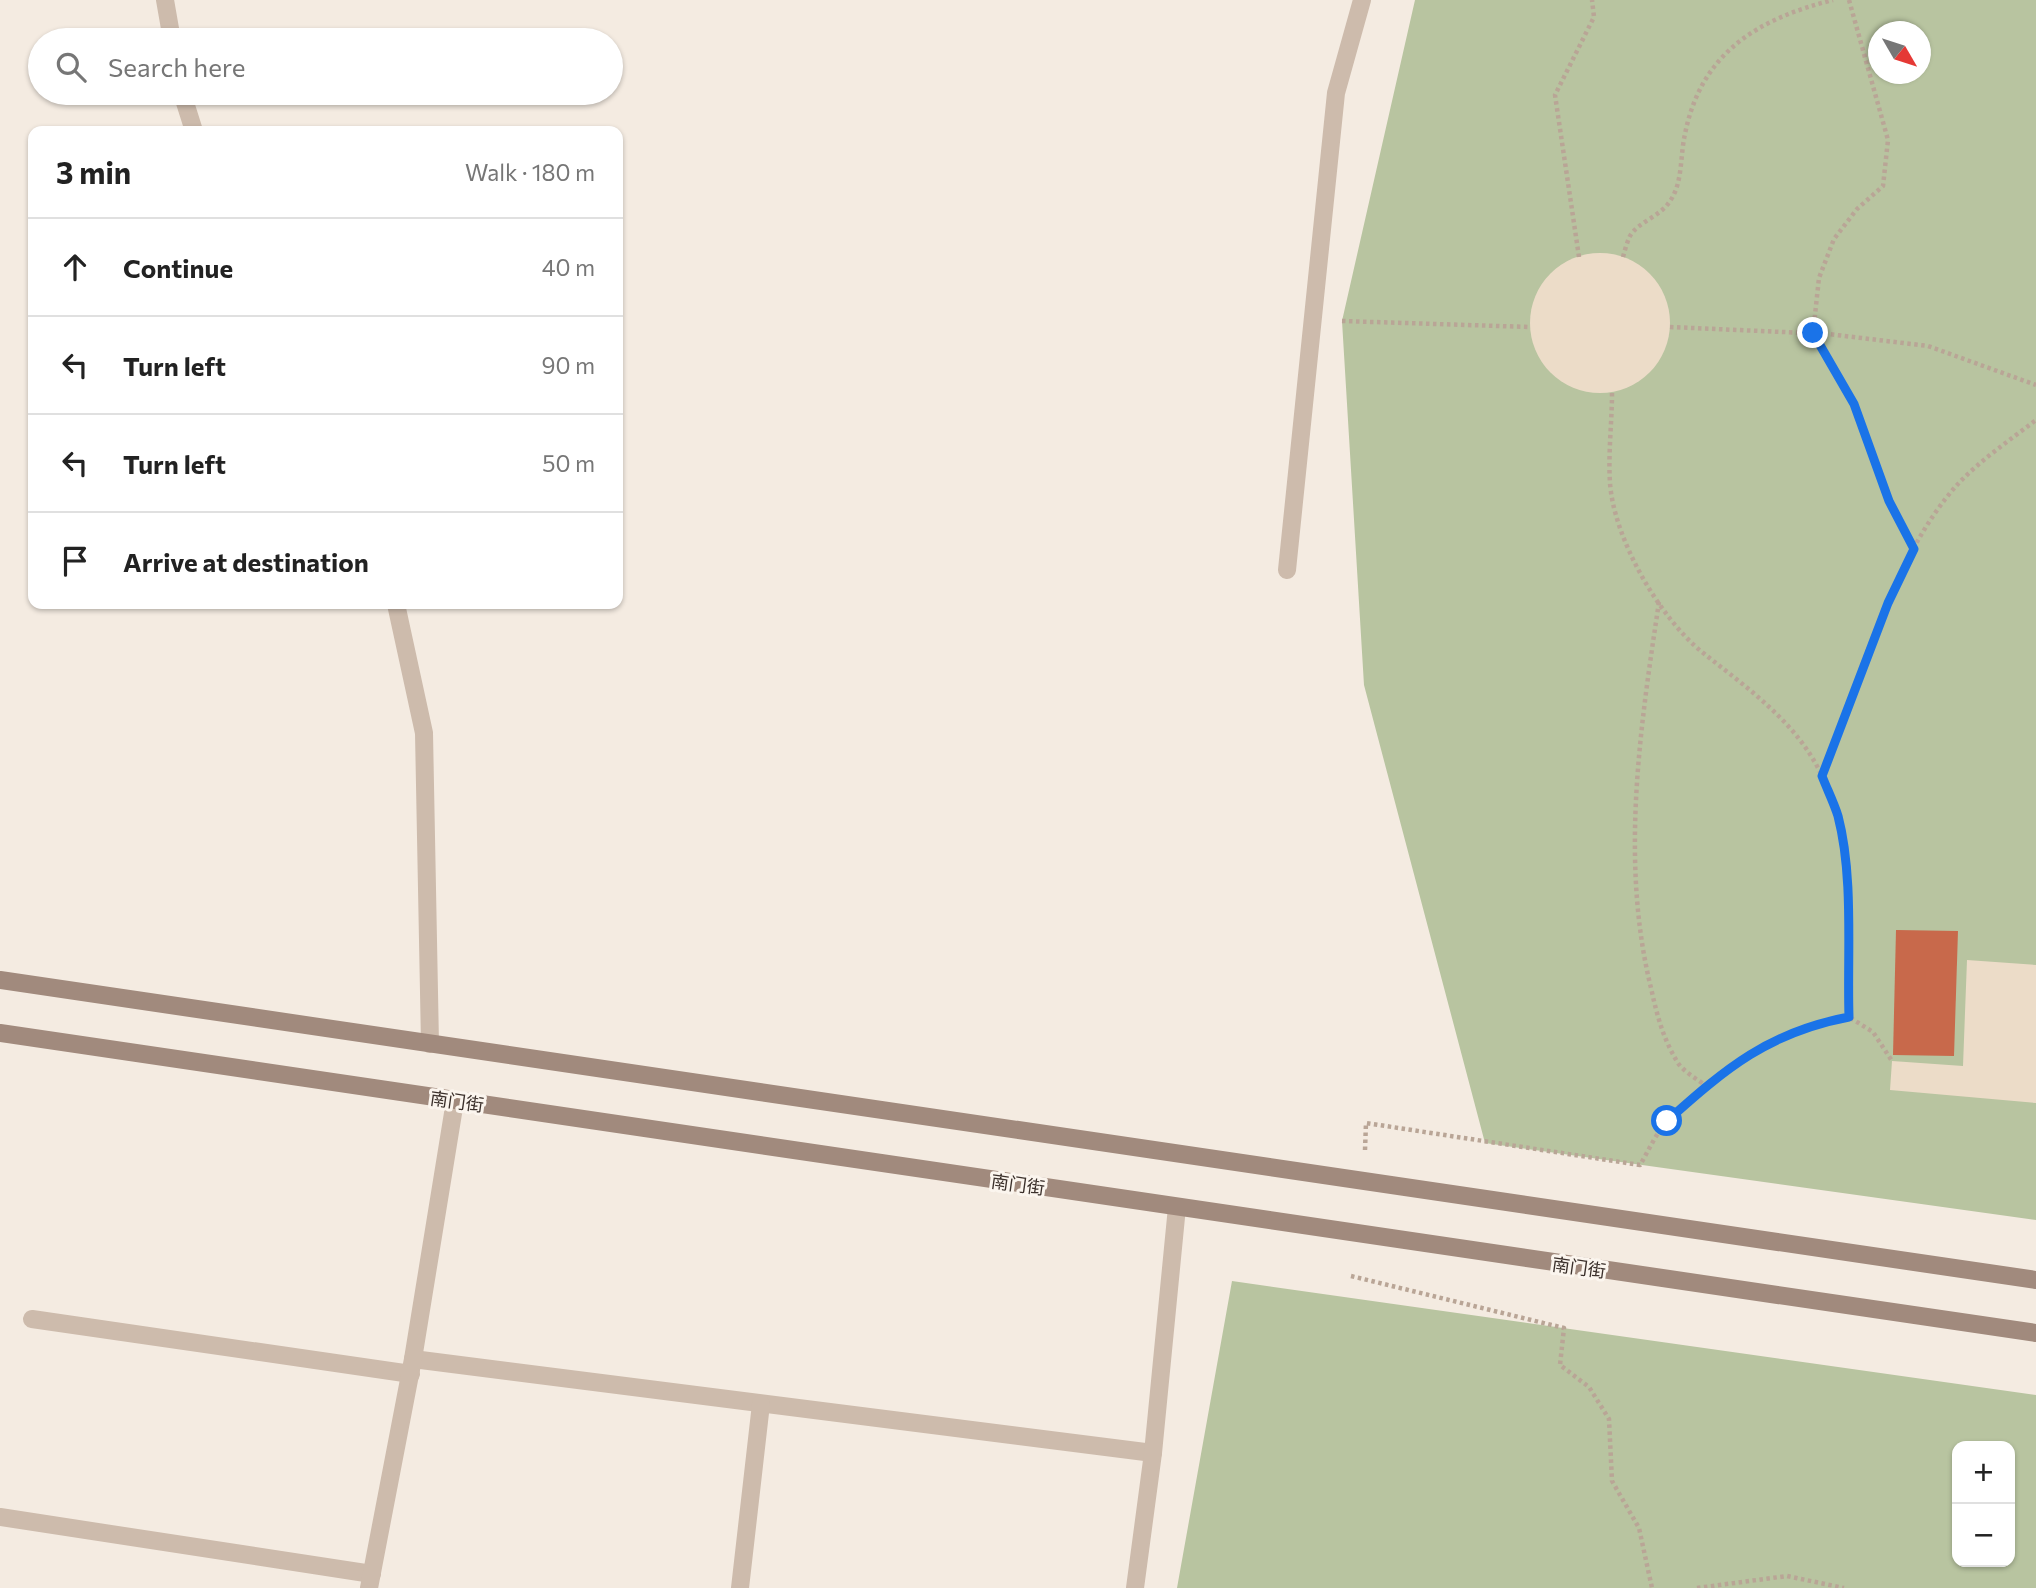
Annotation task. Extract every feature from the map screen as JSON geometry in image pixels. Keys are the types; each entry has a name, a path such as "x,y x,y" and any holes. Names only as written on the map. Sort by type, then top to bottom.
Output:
{"main road":[{"path":"0,980 2036,1280"},
{"name":"南门街","path":"0,1033 2036,1333"}],"street":[{"path":"165,0 170,28"},
{"path":"1287,570 1336,93 1363,0"},
{"path":"186,105 192,126"},
{"path":"397,609 424,733 430,1044"},
{"path":"0,1517 370,1581 412,1367 455,1101"},
{"path":"1135,1588 1153,1453 1177,1207"},
{"path":"32,1319 412,1367 761,1404 1153,1453"},
{"path":"740,1588 761,1404"}],"path":[{"path":"1579,257 1555,95 1594,17 1592,0"},
{"path":"1623,257 1630,235 1670,201 1681,169 1684,135 1696,92 1722,55 1760,26 1801,8 1833,0"},
{"path":"1849,0 1888,140 1883,186 1857,209 1834,239 1819,278 1813,333 1854,404 1889,501 1914,549"},
{"path":"1342,321 1530,327"},
{"path":"1670,327 1813,333 1928,346 2036,385"},
{"path":"1612,393 1610,484 1618,520 1641,573 1671,623 1750,689 1796,734 1822,776 1838,817 1850,926 1849,1017"},
{"path":"1822,776 1888,603 1914,549 1957,485 2036,420"},
{"path":"1659,603 1642,715 1636,821 1637,898 1646,969 1661,1032 1679,1066 1706,1086"},
{"path":"1365,1150 1366,1123 1640,1165 1667,1121 1706,1086 1747,1055 1781,1035 1849,1017 1873,1032 1892,1061"},
{"path":"1351,1276 1564,1328 1560,1365 1589,1387 1609,1419 1612,1481 1639,1528 1652,1588"},
{"path":"1697,1588 1787,1576 1844,1588"}],"green space":[{"path":"1415,0 2036,0 2036,1220 1485,1143 1364,685 1342,321"},
{"path":"1232,1281 2036,1395 2036,1588 1177,1588"}],"shaded area":[{"path":"1600,253 1627,259 1649,274 1664,296 1670,323 1664,350 1649,372 1627,387 1600,393 1573,387 1551,372 1536,350 1530,323 1536,296 1551,274 1573,259"},
{"path":"1967,960 2036,965 2036,1103 1890,1090 1892,1061 1963,1066"}],"building":[{"path":"1896,930 1958,931 1954,1056 1893,1055"}],"route":[{"path":"1667,1121 1706,1086 1747,1055 1781,1035 1821,1022 1849,1017 1850,926 1845,875 1838,817 1822,776 1888,603 1914,549 1889,501 1854,404 1813,333"}]}
